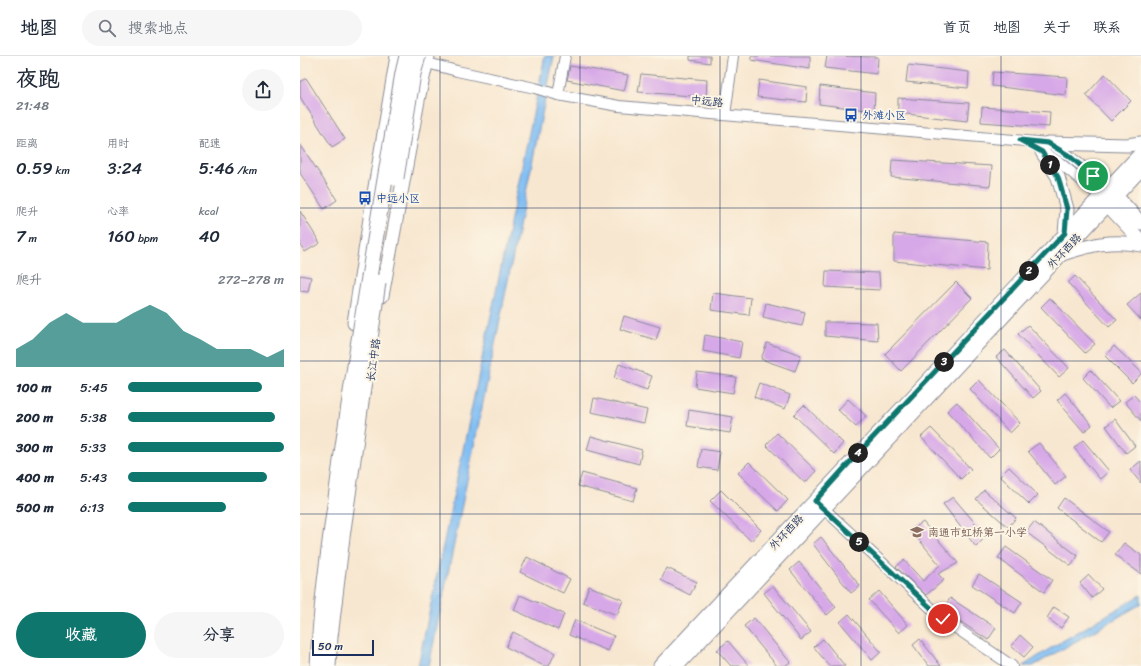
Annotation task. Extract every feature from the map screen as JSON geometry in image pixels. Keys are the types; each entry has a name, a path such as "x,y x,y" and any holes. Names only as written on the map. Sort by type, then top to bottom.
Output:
{"highway":[{"name":"长江中路","path":"318,666 319,637 331,537 365,296 407,56"},
{"name":"长江中路","path":"328,666 341,545 377,287 413,74 424,58"}],"main road":[{"path":"312,666 313,637 325,536 358,296 372,199 397,56"},
{"name":"长江中路","path":"334,666 348,539 383,290 424,58"},
{"path":"1065,233 1067,209 1058,177 1045,148 1127,145 1141,143"},
{"name":"外环西路","path":"660,666 820,504 1062,254 1141,153"},
{"name":"外环西路","path":"677,666 820,504 855,456 1065,233 1141,169"},
{"path":"1108,196 1141,222"},
{"path":"1108,196 1141,241"},
{"path":"1062,254 1103,243 1125,242 1141,245"}],"street":[{"name":"中远路","path":"397,56 424,58 457,71 535,88 554,94 619,106 1020,140 1068,155 1108,196"},
{"path":"554,94 566,56"},
{"path":"725,115 733,56"},
{"path":"820,504 943,619 1011,666"}],"water":[{"path":"545,56 554,56 429,666 418,666"},
{"path":"1141,595 1141,604 1033,666 1023,666 1054,646"}],"building":[{"path":"690,56 710,56 710,63 690,60"},
{"path":"751,56 810,56 810,69 751,60"},
{"path":"827,56 878,57 877,74 825,68"},
{"path":"908,65 969,72 968,88 906,82"},
{"path":"570,66 628,75 624,91 567,80"},
{"path":"993,72 1067,77 1066,95 992,86"},
{"path":"641,74 707,80 706,97 638,92"},
{"path":"1105,74 1131,101 1111,121 1086,95"},
{"path":"306,78 345,139 332,147 300,97 300,82"},
{"path":"759,80 807,87 806,102 757,97"},
{"path":"820,86 875,93 874,111 819,104"},
{"path":"898,98 969,103 967,121 898,113"},
{"path":"982,107 1050,112 1049,127 981,122"},
{"path":"300,144 337,200 324,209 300,173"},
{"path":"892,160 992,166 990,186 891,177"},
{"path":"300,211 320,243 305,252 300,244"},
{"path":"894,234 988,242 987,270 894,261"},
{"path":"826,271 879,273 880,290 825,287"},
{"path":"300,275 311,277 308,292 300,291"},
{"path":"1075,276 1117,320 1109,327 1068,283"},
{"path":"956,282 972,298 901,371 885,354"},
{"path":"713,293 751,298 749,315 711,310"},
{"path":"1141,293 1141,320 1127,305"},
{"path":"1050,298 1095,344 1085,353 1041,307"},
{"path":"766,303 805,312 802,326 763,317"},
{"path":"624,316 660,327 656,340 620,329"},
{"path":"825,322 877,323 878,341 825,336"},
{"path":"1028,325 1069,368 1059,377 1018,334"},
{"path":"705,335 742,342 739,358 703,351"},
{"path":"767,343 801,355 795,371 761,359"},
{"path":"1114,346 1141,372 1141,374 1132,383 1105,356"},
{"path":"1005,350 1041,391 1033,398 996,357"},
{"path":"619,364 652,376 647,390 614,378"},
{"path":"1091,370 1119,401 1110,408 1083,378"},
{"path":"697,372 736,377 733,393 695,387"},
{"path":"979,380 1020,423 1010,433 970,389"},
{"path":"759,383 790,395 785,409 754,397"},
{"path":"1065,393 1092,425 1084,432 1057,400"},
{"path":"1134,395 1141,403 1141,421 1125,402"},
{"path":"594,398 647,410 644,423 591,412"},
{"path":"848,399 866,416 856,427 838,410"},
{"path":"957,402 999,449 990,458 947,411"},
{"path":"804,405 843,443 834,454 794,415"},
{"path":"689,410 733,417 730,433 687,426"},
{"path":"1115,419 1135,446 1126,453 1106,426"},
{"path":"931,428 971,469 961,479 921,437"},
{"path":"777,433 816,471 805,483 766,445"},
{"path":"591,436 642,450 639,464 587,450"},
{"path":"1083,440 1109,471 1100,479 1074,448"},
{"path":"1039,443 1066,476 1055,485 1028,451"},
{"path":"701,449 720,452 717,470 698,467"},
{"path":"1141,461 1141,483 1130,470"},
{"path":"749,462 788,500 778,511 738,473"},
{"path":"1009,467 1038,495 1029,504 1000,476"},
{"path":"582,473 637,488 633,501 578,486"},
{"path":"721,490 761,530 751,541 710,501"},
{"path":"984,490 1016,518 1008,527 976,499"},
{"path":"953,497 986,536 976,547 943,504"},
{"path":"1064,498 1109,532 1101,542 1057,508"},
{"path":"923,522 958,563 938,574 944,580 926,595 896,567 904,560 923,581 940,565 911,530"},
{"path":"1034,522 1078,556 1071,566 1026,532"},
{"path":"821,537 860,586 851,593 813,544"},
{"path":"1124,543 1141,555 1141,574 1115,555"},
{"path":"1006,547 1052,580 1044,592 998,558"},
{"path":"527,557 570,579 563,593 520,572"},
{"path":"799,562 836,607 827,615 790,570"},
{"path":"667,568 697,582 690,595 661,580"},
{"path":"979,574 1022,602 1015,613 972,585"},
{"path":"1089,575 1102,589 1092,598 1080,583"},
{"path":"589,586 623,600 617,615 583,602"},
{"path":"773,586 811,632 801,640 764,593"},
{"path":"879,591 908,625 899,633 869,600"},
{"path":"520,595 564,614 558,630 514,610"},
{"path":"950,598 996,628 988,640 943,610"},
{"path":"1054,607 1069,617 1061,628 1047,618"},
{"path":"849,614 881,652 872,660 840,622"},
{"path":"754,618 790,662 785,666 777,666 744,626"},
{"path":"575,620 614,636 608,651 569,635"},
{"path":"513,632 555,653 549,666 544,666 506,647"},
{"path":"1020,635 1033,647 1024,657 1011,646"},
{"path":"823,639 845,666 829,666 814,647"},
{"path":"920,639 941,666 929,666 913,645"},
{"path":"728,641 749,666 731,666 717,650"}],"place":[{"name":"外滩小区","path":"851,115"},
{"name":"中远小区","path":"365,198"},
{"name":"南通市虹桥第一小学","path":"917,532"}],"route":[{"path":"943,619 815,501 1065,233 1067,209 1058,177 1042,152 1020,140 1048,143 1068,155 1093,176"}]}
